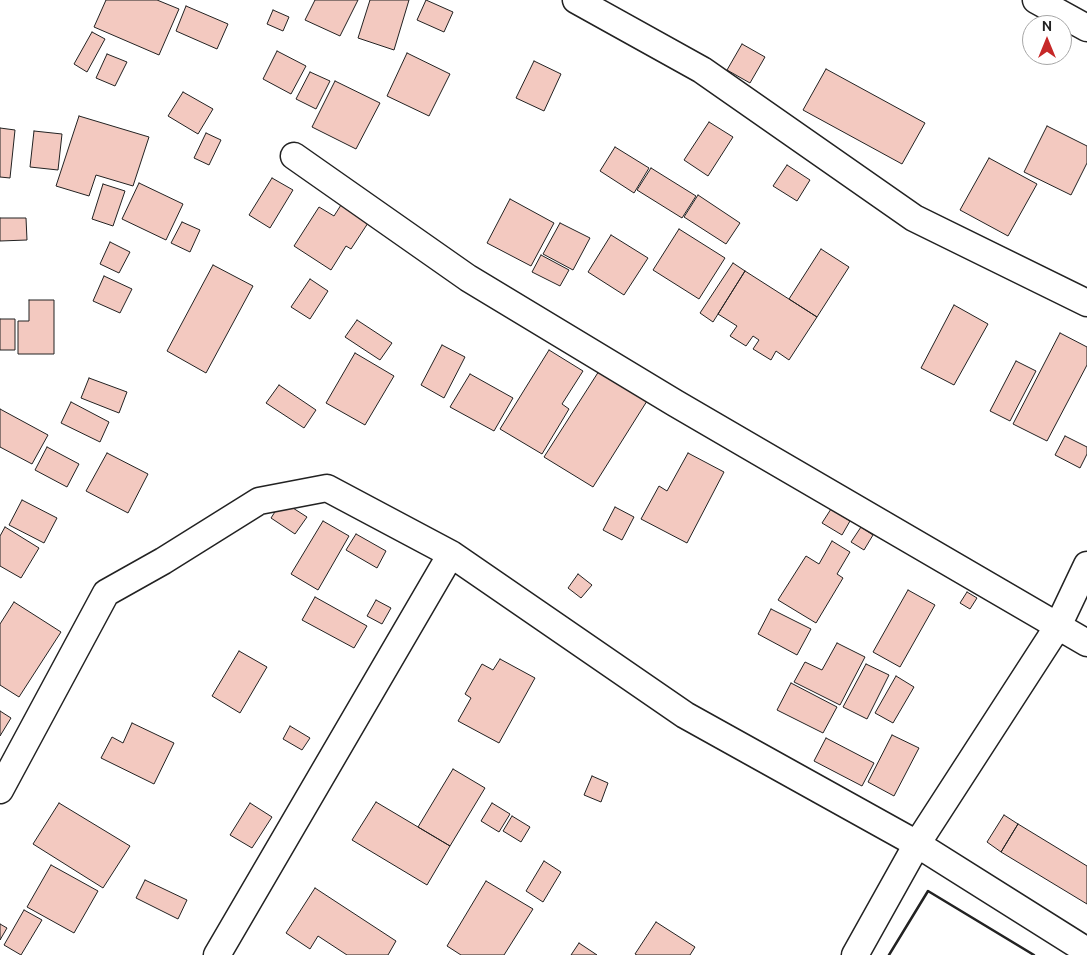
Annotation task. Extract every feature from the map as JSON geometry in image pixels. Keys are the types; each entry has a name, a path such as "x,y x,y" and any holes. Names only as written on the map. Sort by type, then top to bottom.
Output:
{"street":[{"path":"576,0 702,70 914,218 1087,303"},
{"path":"1036,0 1087,28"},
{"path":"294,156 468,278 675,403 1087,643"},
{"path":"0,790 106,593 163,561 259,501 327,488 452,554 684,716 917,844 1087,951"},
{"path":"217,955 452,554"},
{"path":"855,955 917,844 1058,626 1087,565"}],"building":[{"path":"106,0 157,0 179,9 159,55 94,27"},
{"path":"315,0 358,0 340,36 305,20"},
{"path":"370,0 409,0 394,50 358,38"},
{"path":"426,0 453,12 444,32 417,20"},
{"path":"186,6 228,24 217,49 176,31"},
{"path":"273,10 289,17 283,31 267,24"},
{"path":"92,32 105,39 87,72 74,64"},
{"path":"742,44 765,57 750,83 727,70"},
{"path":"277,51 306,66 291,94 263,79"},
{"path":"407,53 450,74 429,116 387,96"},
{"path":"107,54 127,62 115,86 96,78"},
{"path":"534,61 561,74 544,111 516,98"},
{"path":"826,69 925,123 902,164 803,110"},
{"path":"310,72 330,81 316,109 296,99"},
{"path":"335,81 380,103 356,149 312,127"},
{"path":"183,92 213,109 198,134 168,116"},
{"path":"79,116 149,137 133,186 96,175 89,196 56,186"},
{"path":"709,122 733,137 708,176 684,160"},
{"path":"1047,126 1087,146 1087,163 1071,195 1024,172"},
{"path":"0,128 15,130 10,178 0,177"},
{"path":"34,131 62,134 58,170 30,167"},
{"path":"206,133 221,140 209,165 194,158"},
{"path":"615,147 649,168 634,193 600,171"},
{"path":"989,158 1037,184 1008,236 960,210"},
{"path":"787,165 810,180 797,201 773,186"},
{"path":"651,168 696,196 682,218 637,190"},
{"path":"272,178 293,190 270,228 249,215"},
{"path":"139,183 183,204 166,240 122,219"},
{"path":"103,184 125,191 113,226 92,219"},
{"path":"698,195 740,223 726,244 684,217"},
{"path":"510,199 554,223 531,266 487,243"},
{"path":"341,205 368,223 351,249 346,246 331,270 294,246 319,207 334,216"},
{"path":"0,218 26,218 27,240 0,241"},
{"path":"182,222 200,230 190,252 171,243"},
{"path":"560,223 590,238 573,270 543,254"},
{"path":"679,229 725,258 699,299 653,270"},
{"path":"611,235 648,258 624,295 588,272"},
{"path":"110,242 130,252 119,273 100,264"},
{"path":"821,249 849,267 817,317 789,299"},
{"path":"541,255 569,270 560,286 532,272"},
{"path":"733,263 745,271 713,322 700,313"},
{"path":"213,265 253,286 206,373 167,351"},
{"path":"745,271 817,317 789,360 776,351 771,360 753,349 759,340 753,336 746,346 730,336 737,326 718,314"},
{"path":"104,276 132,289 120,313 93,301"},
{"path":"310,279 328,291 310,319 291,307"},
{"path":"29,300 54,300 54,354 18,354 18,321 29,321"},
{"path":"954,305 988,324 954,385 921,368"},
{"path":"0,319 15,319 15,350 0,350"},
{"path":"357,320 392,343 380,360 345,337"},
{"path":"1060,333 1087,347 1087,365 1047,441 1013,424"},
{"path":"442,345 465,357 444,398 421,385"},
{"path":"549,350 583,371 562,404 569,409 542,454 500,429"},
{"path":"355,353 394,376 365,425 326,403"},
{"path":"1016,361 1036,371 1010,421 990,411"},
{"path":"599,371 647,401 593,487 544,457"},
{"path":"470,374 513,398 494,431 450,407"},
{"path":"89,378 127,392 119,413 81,398"},
{"path":"279,385 316,410 304,428 266,403"},
{"path":"71,402 109,422 100,442 61,423"},
{"path":"0,409 48,435 32,464 0,447"},
{"path":"1065,436 1087,447 1087,454 1080,468 1055,455"},
{"path":"47,447 79,464 67,487 35,470"},
{"path":"107,453 148,474 128,513 86,491"},
{"path":"688,453 724,472 687,543 641,519 659,486 667,491"},
{"path":"22,500 57,518 44,543 9,525"},
{"path":"282,501 307,517 295,534 271,518"},
{"path":"615,507 634,517 622,540 603,530"},
{"path":"831,509 850,521 842,535 822,523"},
{"path":"323,521 349,536 318,590 291,574"},
{"path":"5,527 39,548 21,578 0,566 0,536"},
{"path":"861,527 873,535 864,550 851,542"},
{"path":"356,534 386,551 377,568 346,550"},
{"path":"832,541 850,552 837,574 843,578 816,623 778,600 806,556 819,564"},
{"path":"578,574 592,585 581,598 568,588"},
{"path":"908,590 935,605 900,667 873,652"},
{"path":"967,592 977,598 970,609 960,603"},
{"path":"315,597 367,626 354,648 302,620"},
{"path":"376,600 391,608 382,624 367,616"},
{"path":"14,602 61,632 19,697 0,685 0,624"},
{"path":"771,609 811,629 797,655 758,634"},
{"path":"837,643 865,657 840,705 794,682 805,662 822,670"},
{"path":"239,651 267,667 240,713 212,696"},
{"path":"500,659 535,678 499,743 458,721 471,698 465,694 482,664 493,670"},
{"path":"866,664 889,675 867,719 843,707"},
{"path":"896,676 914,687 893,723 875,713"},
{"path":"791,683 837,707 823,733 777,710"},
{"path":"0,711 11,718 0,736"},
{"path":"132,723 174,743 154,784 101,758 112,737 123,743"},
{"path":"290,726 310,738 302,750 283,739"},
{"path":"892,735 919,748 894,796 868,782"},
{"path":"826,738 874,763 862,786 814,761"},
{"path":"453,769 485,788 450,846 418,827"},
{"path":"592,776 608,783 601,802 584,795"},
{"path":"376,802 450,846 427,885 352,840"},
{"path":"59,803 130,846 103,888 33,844"},
{"path":"250,803 272,817 252,848 230,835"},
{"path":"492,803 510,814 499,832 481,821"},
{"path":"1004,815 1018,824 1001,852 987,842"},
{"path":"512,816 530,827 521,842 503,831"},
{"path":"1018,824 1087,866 1087,904 1001,852"},
{"path":"544,861 561,872 543,902 526,891"},
{"path":"51,865 98,891 74,933 27,907"},
{"path":"145,880 187,900 178,919 136,898"},
{"path":"486,881 533,909 504,955 461,955 447,946"},
{"path":"315,888 396,941 388,955 347,955 318,936 310,949 286,933"},
{"path":"24,910 42,920 21,955 4,945"},
{"path":"656,922 695,947 690,955 635,954"},
{"path":"0,924 7,928 0,940"},
{"path":"579,943 597,955 571,955"}],"wall":[{"path":"889,955 928,891 1034,955"}]}
